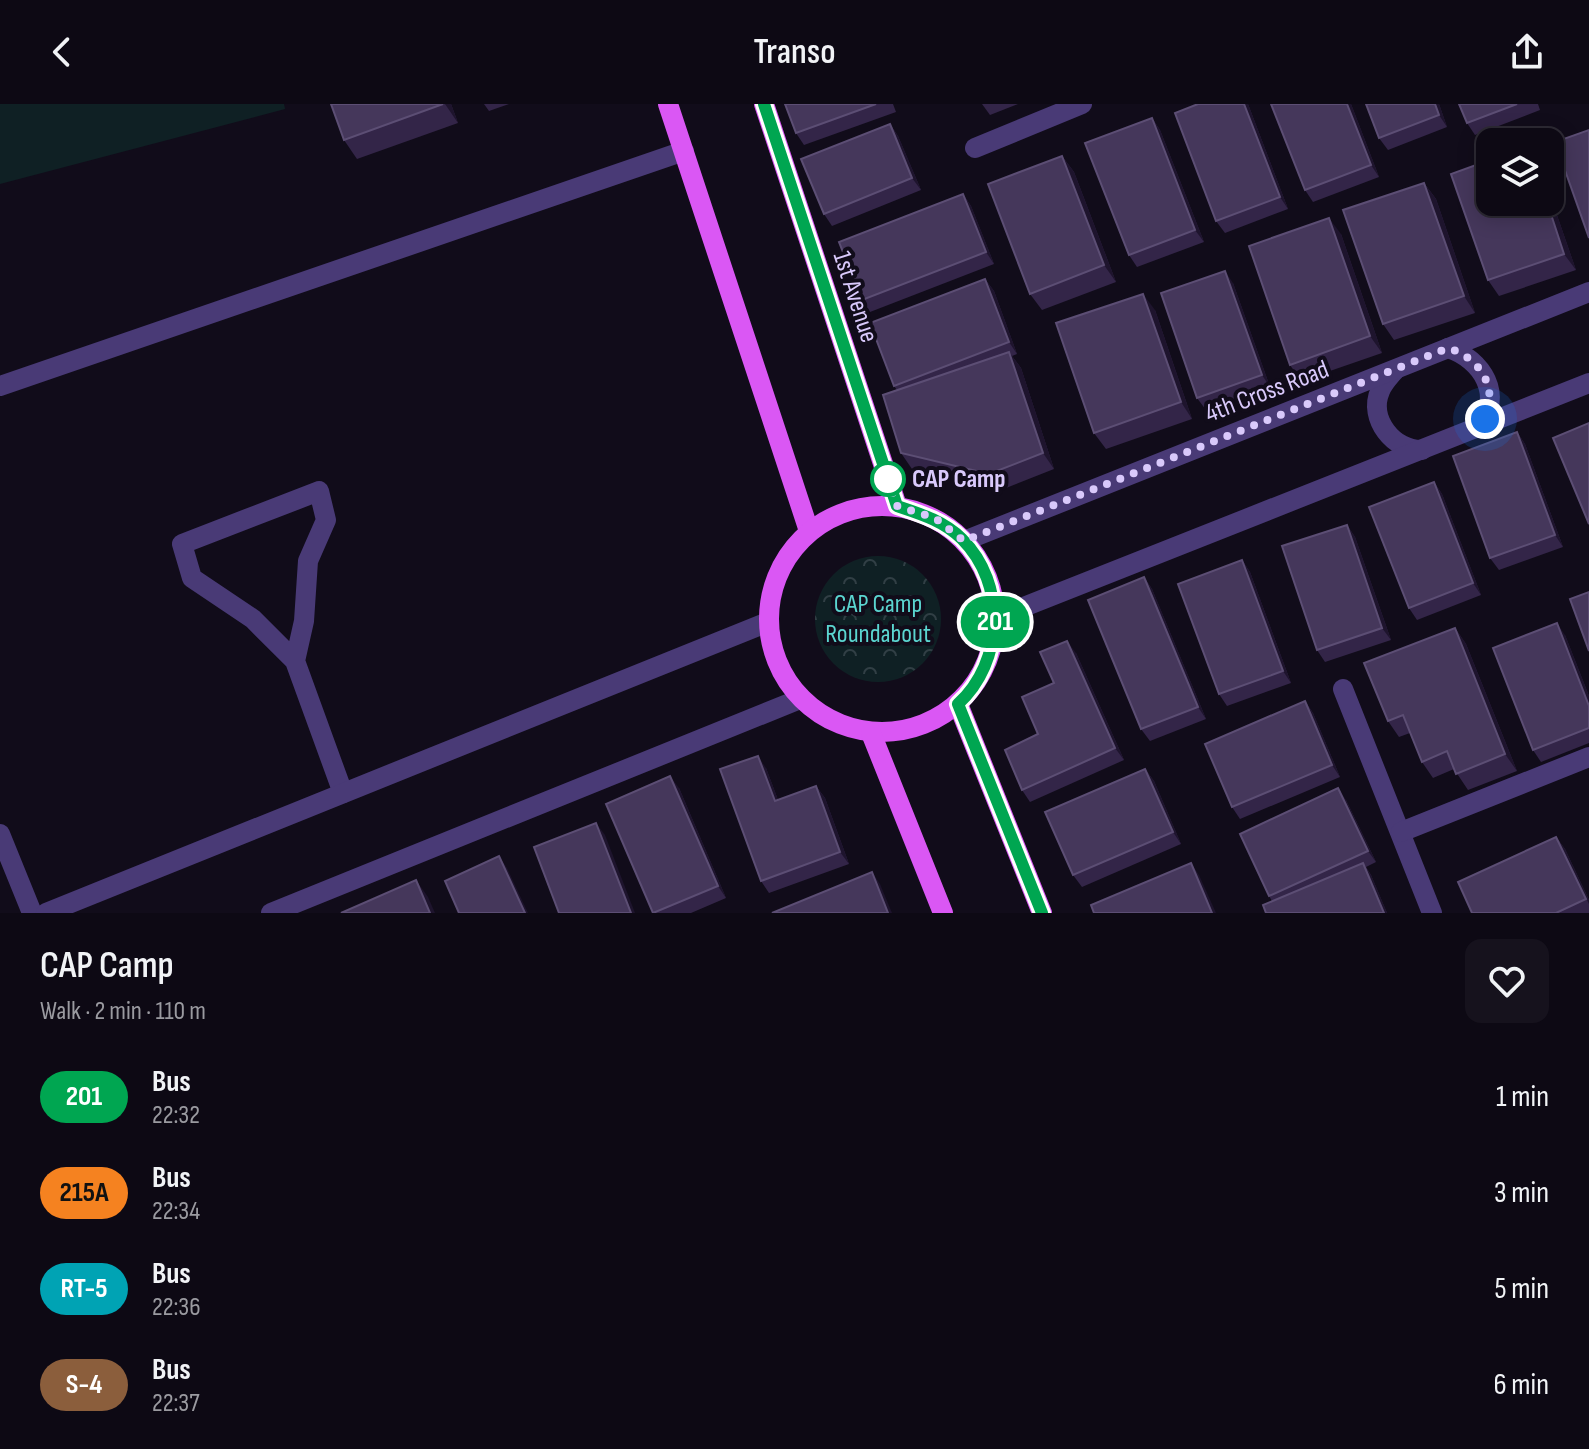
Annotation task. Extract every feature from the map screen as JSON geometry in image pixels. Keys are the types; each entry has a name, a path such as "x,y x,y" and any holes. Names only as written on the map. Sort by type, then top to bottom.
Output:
{"main road":[{"path":"668,104 809,531"},
{"name":"1st Avenue","path":"764,104 897,506"},
{"path":"897,506 935,518 964,541 984,570 996,618 992,648 971,691 958,704 941,717 904,732 871,733 827,720 800,699 777,665 768,622 769,598 789,552 809,531 858,507 897,506"},
{"path":"958,704 1042,913"},
{"path":"871,733 943,913"}],"street":[{"path":"975,148 1082,104"},
{"path":"0,386 684,151"},
{"name":"4th Cross Road","path":"964,541 1589,292"},
{"path":"1448,348 1467,356 1487,380 1491,399 1485,419 1478,427"},
{"path":"1397,369 1380,389 1377,401 1382,424 1389,437 1402,447 1422,450"},
{"path":"996,618 1589,383"},
{"path":"295,661 304,621 308,561 326,520 319,491 182,544 192,578 253,619 295,661 343,793"},
{"path":"46,913 768,622"},
{"path":"1343,689 1432,913"},
{"path":"271,913 800,699"},
{"path":"1401,832 1589,757"},
{"path":"0,834 32,913"}],"green space":[{"path":"0,104 284,104 285,109 0,184"},
{"name":"CAP Camp Roundabout","path":"878,556 902,561 923,574 936,595 941,619 936,643 923,664 902,677 878,682 854,677 833,664 820,643 815,619 820,595 833,574 854,561"}],"building":[{"path":"331,104 443,104 344,140"},
{"path":"785,104 876,104 796,133"},
{"path":"1198,104 1244,104 1280,197 1216,221 1175,113"},
{"path":"1271,104 1347,104 1371,165 1305,190"},
{"path":"1366,104 1435,104 1439,115 1379,138"},
{"path":"1459,104 1517,104 1467,123"},
{"path":"1152,118 1195,230 1129,255 1085,143"},
{"path":"890,124 912,178 824,214 801,159"},
{"path":"1589,130 1589,238 1564,167 1564,139"},
{"path":"1062,156 1104,265 1030,294 988,184"},
{"path":"1476,165 1476,216 1552,216 1564,254 1488,280 1451,174"},
{"path":"1424,183 1464,296 1383,324 1343,210"},
{"path":"963,194 986,252 862,300 839,242"},
{"path":"1329,218 1370,336 1290,365 1249,246"},
{"path":"1225,271 1262,375 1197,398 1161,293"},
{"path":"985,279 1009,342 894,386 870,323"},
{"path":"1143,294 1181,402 1094,433 1056,323"},
{"path":"1009,352 1043,453 989,474 901,453 883,395"},
{"path":"1589,423 1589,524 1553,438"},
{"path":"1517,432 1555,535 1490,558 1453,456"},
{"path":"1434,482 1473,583 1409,608 1369,507"},
{"path":"1347,525 1382,628 1317,650 1282,546"},
{"path":"1242,560 1283,671 1219,694 1178,584"},
{"path":"1144,577 1198,707 1141,729 1088,600"},
{"path":"1589,592 1589,651 1570,599"},
{"path":"1557,623 1589,706 1589,728 1533,750 1493,648"},
{"path":"1455,628 1505,754 1456,774 1447,751 1422,762 1403,715 1388,721 1364,663"},
{"path":"1067,641 1115,748 1022,790 1005,750 1038,734 1022,697 1054,683 1040,652"},
{"path":"1305,701 1332,765 1232,807 1205,744"},
{"path":"758,756 775,801 816,786 840,852 761,881 720,769"},
{"path":"1145,769 1173,832 1073,875 1045,812"},
{"path":"670,776 718,886 653,913 606,804"},
{"path":"1338,788 1368,851 1269,896 1240,834"},
{"path":"596,823 631,913 559,913 534,847"},
{"path":"1556,837 1586,899 1556,913 1472,913 1458,882"},
{"path":"499,856 525,913 459,913 445,881"},
{"path":"1191,863 1212,913 1094,913 1091,905"},
{"path":"1363,863 1384,913 1266,913 1263,905"},
{"path":"872,872 888,913 772,913"},
{"path":"416,880 430,913 341,913"}],"bus line":[{"name":"201","path":"764,104 897,506 935,518 961,538 984,570 995,608 992,648 971,691 958,704 1042,913"}],"place":[{"name":"CAP Camp","path":"888,479"}],"route":[{"path":"888,479 897,506 935,518 964,541 1448,348 1474,361 1487,380 1491,399 1485,419"}]}
